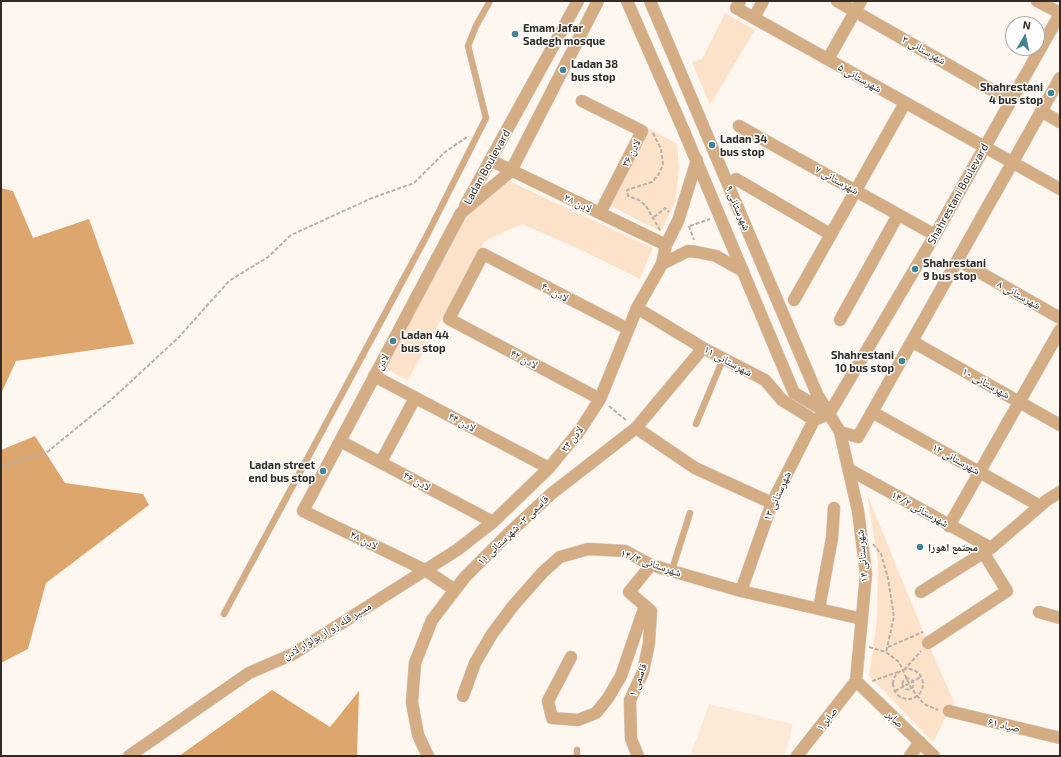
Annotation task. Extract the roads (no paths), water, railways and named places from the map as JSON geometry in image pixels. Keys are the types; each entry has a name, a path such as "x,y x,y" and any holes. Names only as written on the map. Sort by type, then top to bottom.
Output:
{"street":[{"name":"Ladan Boulevard","path":"461,213 526,98 578,1"},
{"name":"Ladan Boulevard","path":"461,213 511,171 598,1"},
{"path":"627,1 697,160 794,392 829,414"},
{"name":"شهرستانی ۹","path":"650,1 817,394 840,432"},
{"path":"754,18 763,1"},
{"name":"شهرستانی ۳","path":"837,1 858,6 1011,101"},
{"path":"1037,1 1060,14"},
{"name":"شهرستانی ۵","path":"738,4 754,18 1060,189"},
{"path":"828,59 858,6"},
{"name":"Shahrestani Boulevard","path":"829,414 935,236 1060,14"},
{"path":"840,432 858,437 913,342 1060,78"},
{"name":"لادن ۳۶","path":"582,101 642,131 600,213"},
{"path":"794,300 905,103"},
{"path":"1041,111 1060,122"},
{"name":"شهرستانی ۷","path":"739,126 935,236"},
{"name":"لادن ۳۸","path":"490,160 666,245"},
{"name":"لادن ۳۴","path":"425,570 457,550 493,522 549,468 580,430 600,399 637,308 662,264 666,245 678,221 697,160"},
{"path":"736,179 830,234"},
{"name":"لادن","path":"303,510 461,213"},
{"path":"840,320 898,215"},
{"path":"662,264 688,251 716,256 743,271"},
{"name":"لادن ۴۰","path":"448,319 483,254 628,329"},
{"name":"شهرستانی ۸","path":"958,260 1060,318"},
{"name":"شهرستانی ۱۱","path":"637,308 722,359 765,380 782,400 814,420"},
{"name":"لادن ۴۲","path":"448,319 600,399"},
{"path":"950,526 1060,330"},
{"name":"شهرستانی ۱۰","path":"913,342 1060,424"},
{"name":"قاسمی ۳- شهرستانی ۱۱","path":"428,756 418,735 412,702 415,663 432,620 475,566 550,494 636,428 703,348"},
{"name":"لادن ۴۴","path":"374,376 549,468"},
{"path":"381,462 415,398"},
{"name":"شهرستانی ۱۲","path":"872,412 980,472 1044,503 1060,503"},
{"path":"814,420 829,414"},
{"name":"شهرستانی ۱۳","path":"741,591 772,503 814,420"},
{"path":"636,428 696,468 772,503"},
{"name":"شهرستانی ۱۴","path":"840,432 850,470 866,574 856,682"},
{"name":"لادن ۴۶","path":"340,441 493,522"},
{"name":"شهرستانی ۱۴/۲","path":"850,470 950,526 987,550"},
{"path":"921,592 987,550 1044,503 1060,492"},
{"path":"819,609 832,538 834,508"},
{"name":"لادن ۴۸","path":"303,510 425,570 455,590"},
{"name":"شهرستانی ۱۴/۳","path":"462,696 474,664 492,634 513,606 543,572 560,557 588,549 625,551 650,565 672,570 741,591 862,619"},
{"path":"926,638 1007,592 987,550"},
{"path":"571,657 548,701 552,718 578,720 596,713 608,698 621,676 645,606 629,592 650,565"},
{"name":"مسیر قله زو از بولوار لادن","path":"129,756 249,673 293,654 425,570"},
{"name":"قاسمی ۱","path":"638,756 630,739 630,700 643,672 648,643 651,611 645,606"},
{"path":"1039,612 1060,618"},
{"name":"صابر","path":"856,682 934,756"},
{"name":"صابر ۱","path":"797,756 856,682"},
{"name":"صیاد ۶۱","path":"949,711 1060,738"},
{"path":"910,756 920,742"}],"lane":[{"path":"224,614 425,239 486,118 468,46 476,26 490,1"},
{"path":"696,424 722,359"},
{"path":"672,570 690,513"}],"place":[{"name":"Emam Jafar Sadegh mosque","path":"515,34"},
{"name":"Ladan 38 bus stop","path":"563,70"},
{"name":"Shahrestani 4 bus stop","path":"1051,93"},
{"name":"Ladan 34 bus stop","path":"712,145"},
{"name":"Shahrestani 9 bus stop","path":"915,269"},
{"name":"Ladan 44 bus stop","path":"393,341"},
{"name":"Shahrestani 10 bus stop","path":"902,361"},
{"name":"Ladan street end bus stop","path":"323,471"},
{"name":"مجتمع اهورا","path":"920,547"}]}
